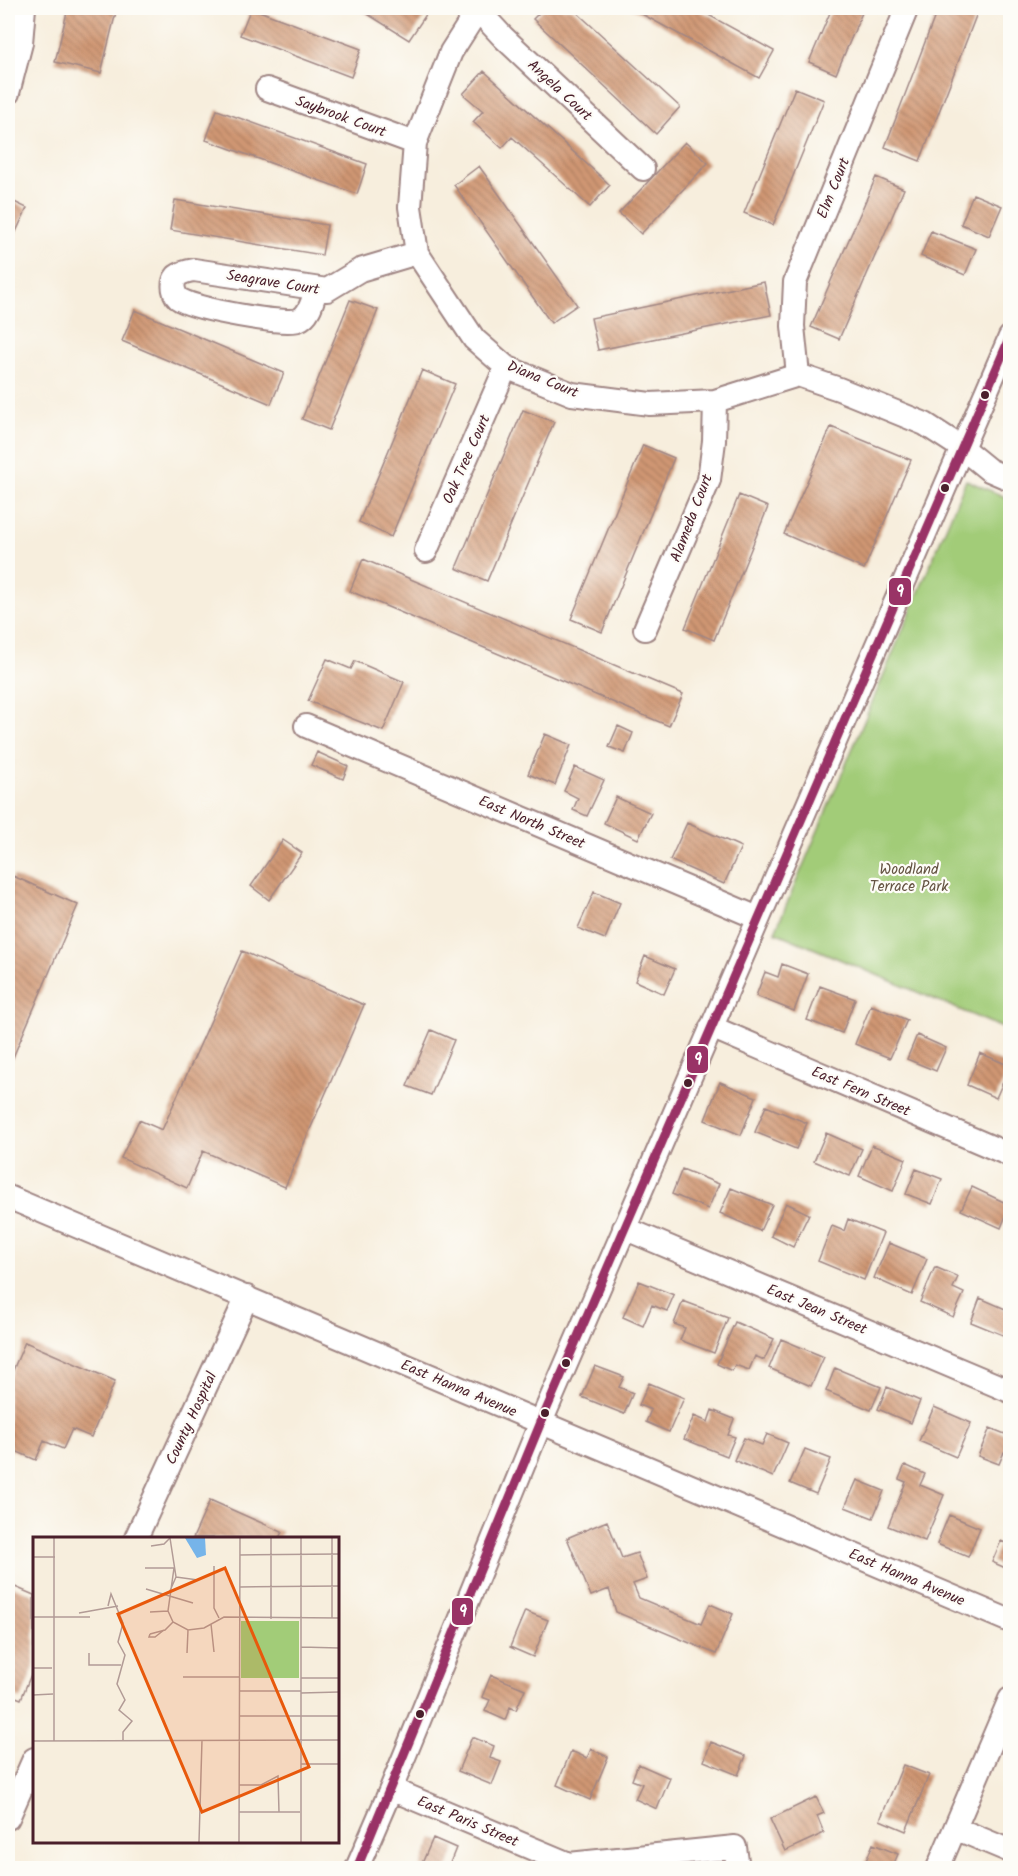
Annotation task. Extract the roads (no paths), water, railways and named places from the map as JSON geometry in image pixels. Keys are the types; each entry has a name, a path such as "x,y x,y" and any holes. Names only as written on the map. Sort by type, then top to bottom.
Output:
{"street":[{"path":"8,93 21,43 24,8"},
{"name":"Diana Court","path":"479,8 451,52 416,143 410,207 417,253 474,339 507,367 572,394 650,404 715,401 798,375"},
{"name":"Angela Court","path":"479,8 503,37 643,169"},
{"name":"Elm Court","path":"798,375 793,326 795,282 907,8"},
{"name":"Saybrook Court","path":"267,89 416,143"},
{"name":"Seagrave Court","path":"316,289 306,314 299,320 286,321 218,312 179,299 174,291 174,281 178,276 194,270 327,290 360,270 417,253"},
{"path":"357,1869 392,1789 541,1422 1011,337"},
{"name":"Oak Tree Court","path":"426,551 507,367"},
{"path":"798,375 925,424 962,448 989,470 1011,479"},
{"name":"Alameda Court","path":"645,630 709,480 714,441 715,401"},
{"name":"East North Street","path":"306,726 758,918"},
{"name":"East Fern Street","path":"711,1027 1011,1155"},
{"name":"East Hanna Avenue","path":"8,1197 1011,1621"},
{"name":"East Jean Street","path":"624,1228 1011,1391"},
{"name":"County Hospital","path":"137,1537 247,1297"},
{"path":"938,1869 1011,1699"},
{"path":"8,1818 33,1761"},
{"name":"East Paris Street","path":"392,1789 569,1864 735,1847 738,1869"},
{"path":"955,1828 1011,1851"}],"park label":[{"name":"Woodland Terrace Park","path":"909,878"}]}
